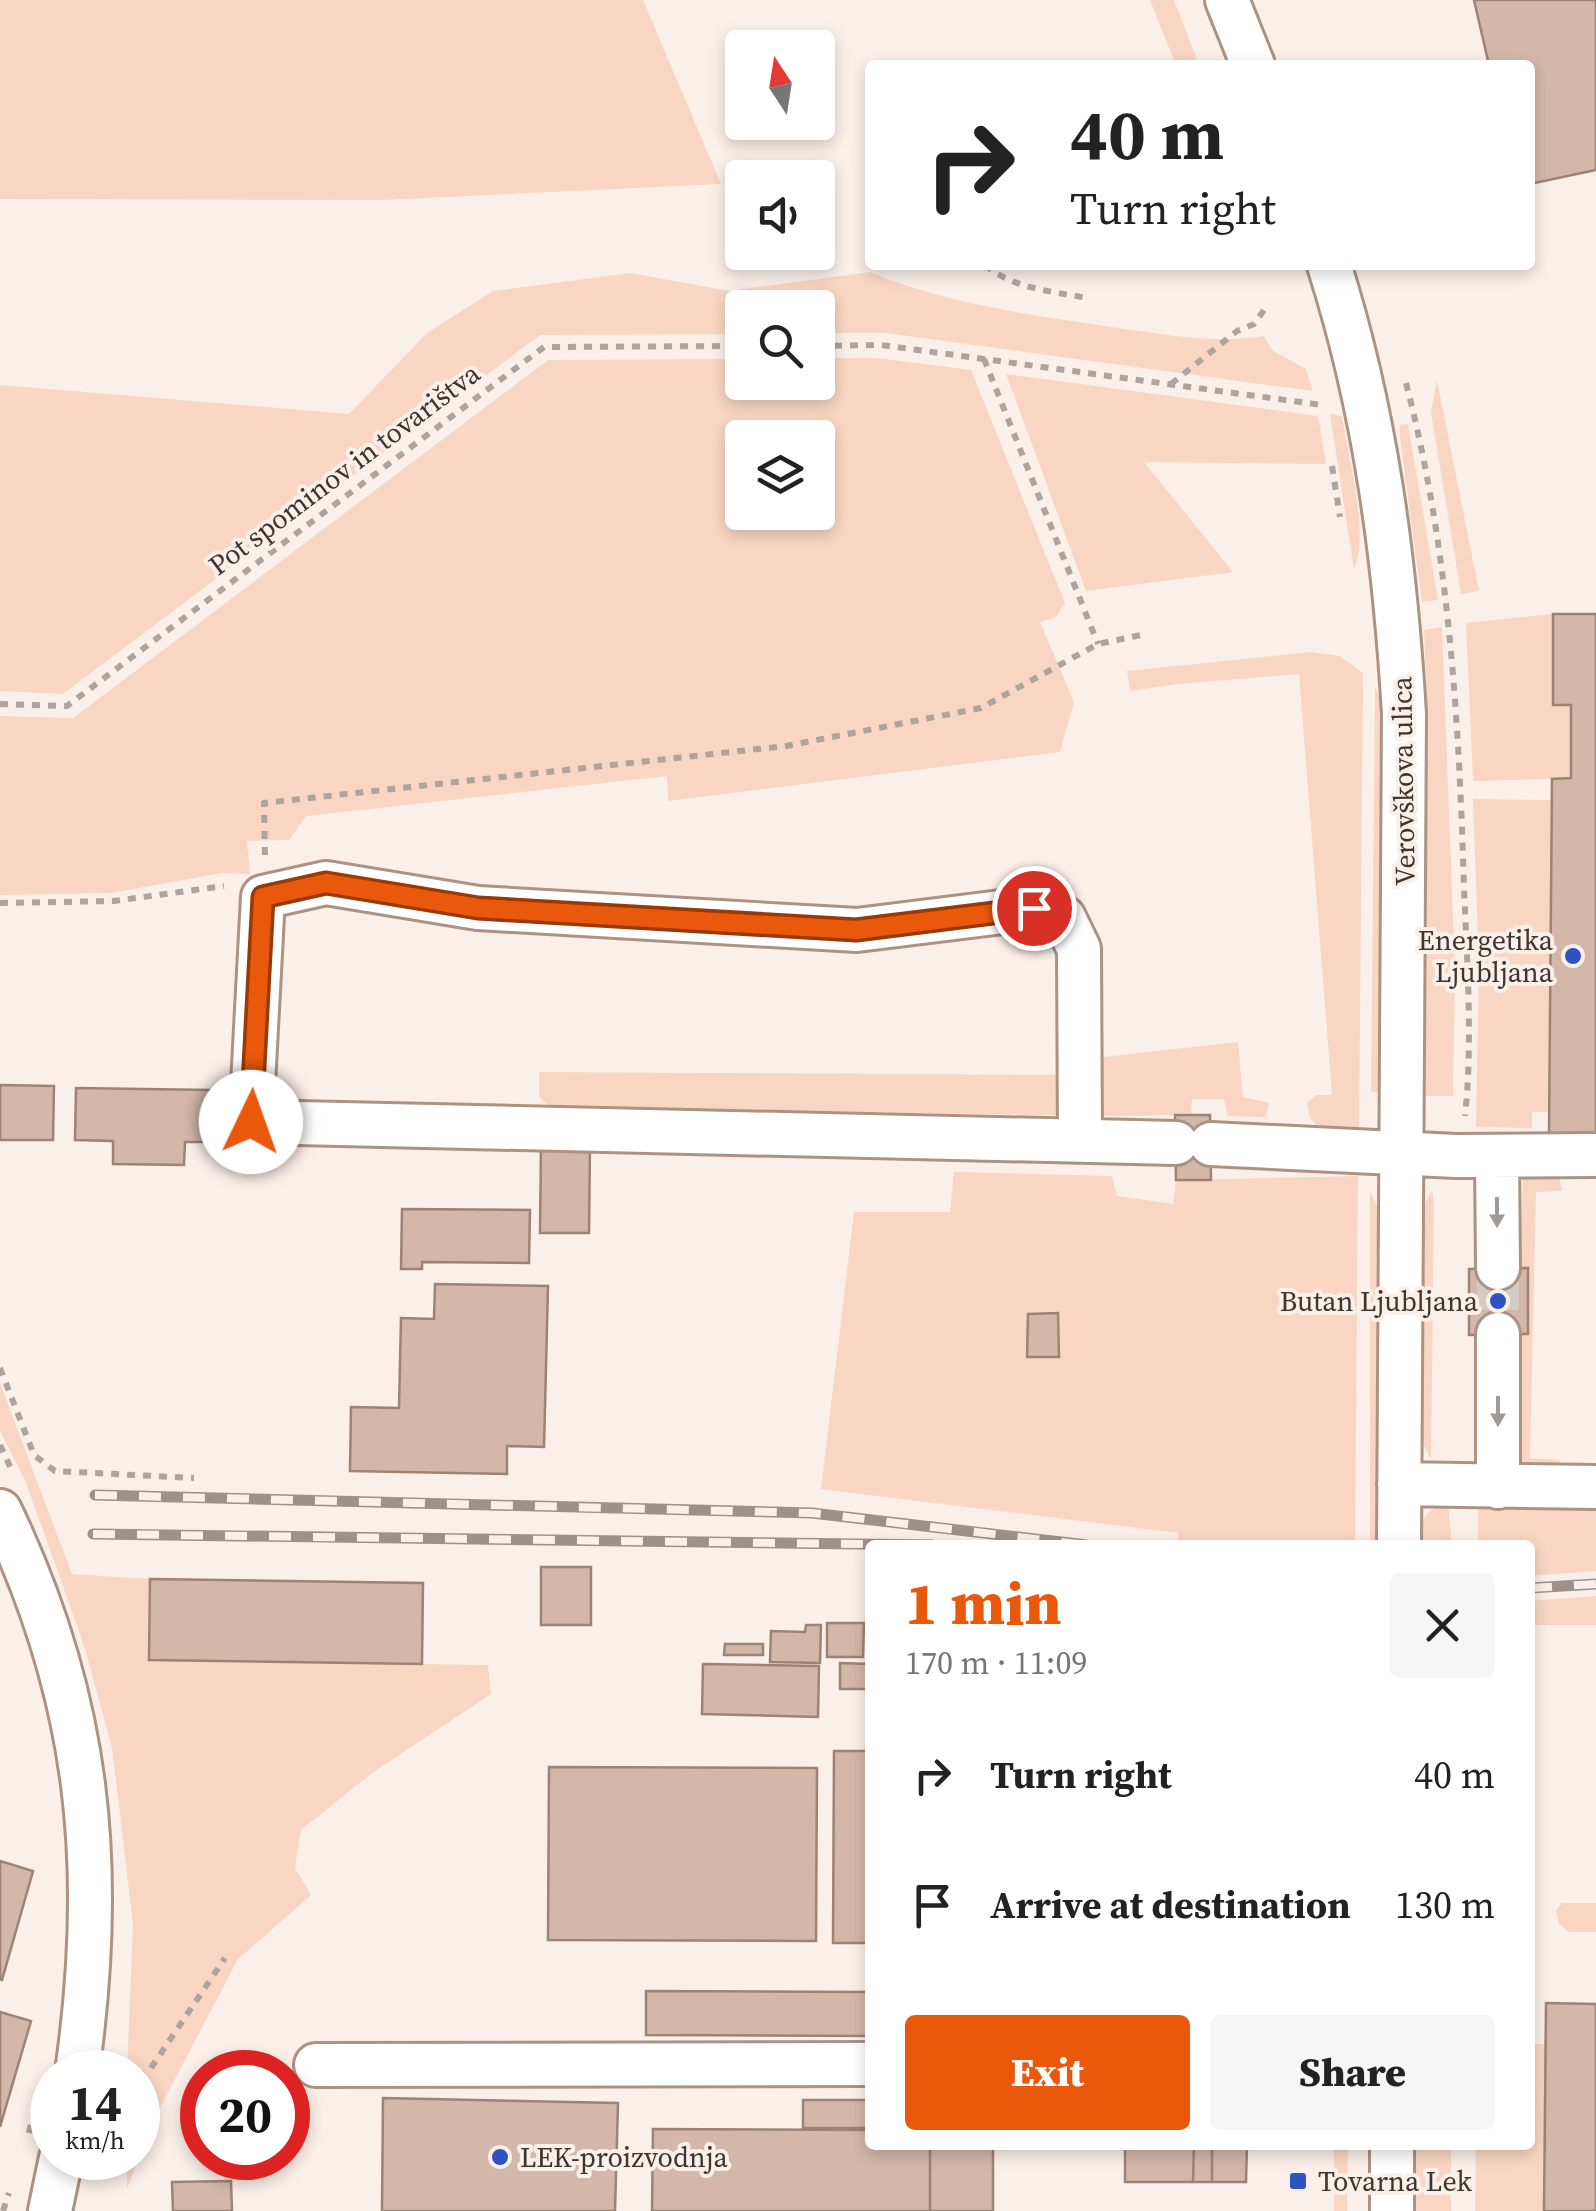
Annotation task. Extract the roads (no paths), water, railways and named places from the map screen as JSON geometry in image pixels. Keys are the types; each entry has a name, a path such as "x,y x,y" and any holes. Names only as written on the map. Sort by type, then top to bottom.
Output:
{"street":[{"path":"1228,0 1251,60"},
{"name":"Verovškova ulica","path":"1330,270 1376,450 1398,614 1406,797 1398,1540"},
{"path":"1080,1140 1079,950 1064,918 1034,908 856,930 478,908 326,883 263,897 251,1122 1080,1140 1476,1156 1596,1156"},
{"path":"1476,1156 1498,1268"},
{"path":"1498,1334 1498,1487"},
{"path":"1399,1484 1596,1487"},
{"path":"0,1511 36,1594 65,1687 86,1800 92,1896 85,2017 71,2050"},
{"path":"316,2065 865,2064"},
{"path":"1392,2150 1392,2211"},
{"path":"47,2180 50,2211"}],"tunnel":[{"path":"1498,1268 1498,1334"}],"railway":[{"path":"95,1495 812,1513 1044,1540"},
{"path":"93,1534 865,1544"},
{"path":"1535,1588 1596,1584"}],"place":[{"name":"Energetika Ljubljana","path":"1573,956"},
{"name":"Butan Ljubljana","path":"1498,1301"},
{"name":"LEK-proizvodnja","path":"500,2157"},
{"name":"Tovarna Lek","path":"1298,2181"}]}
